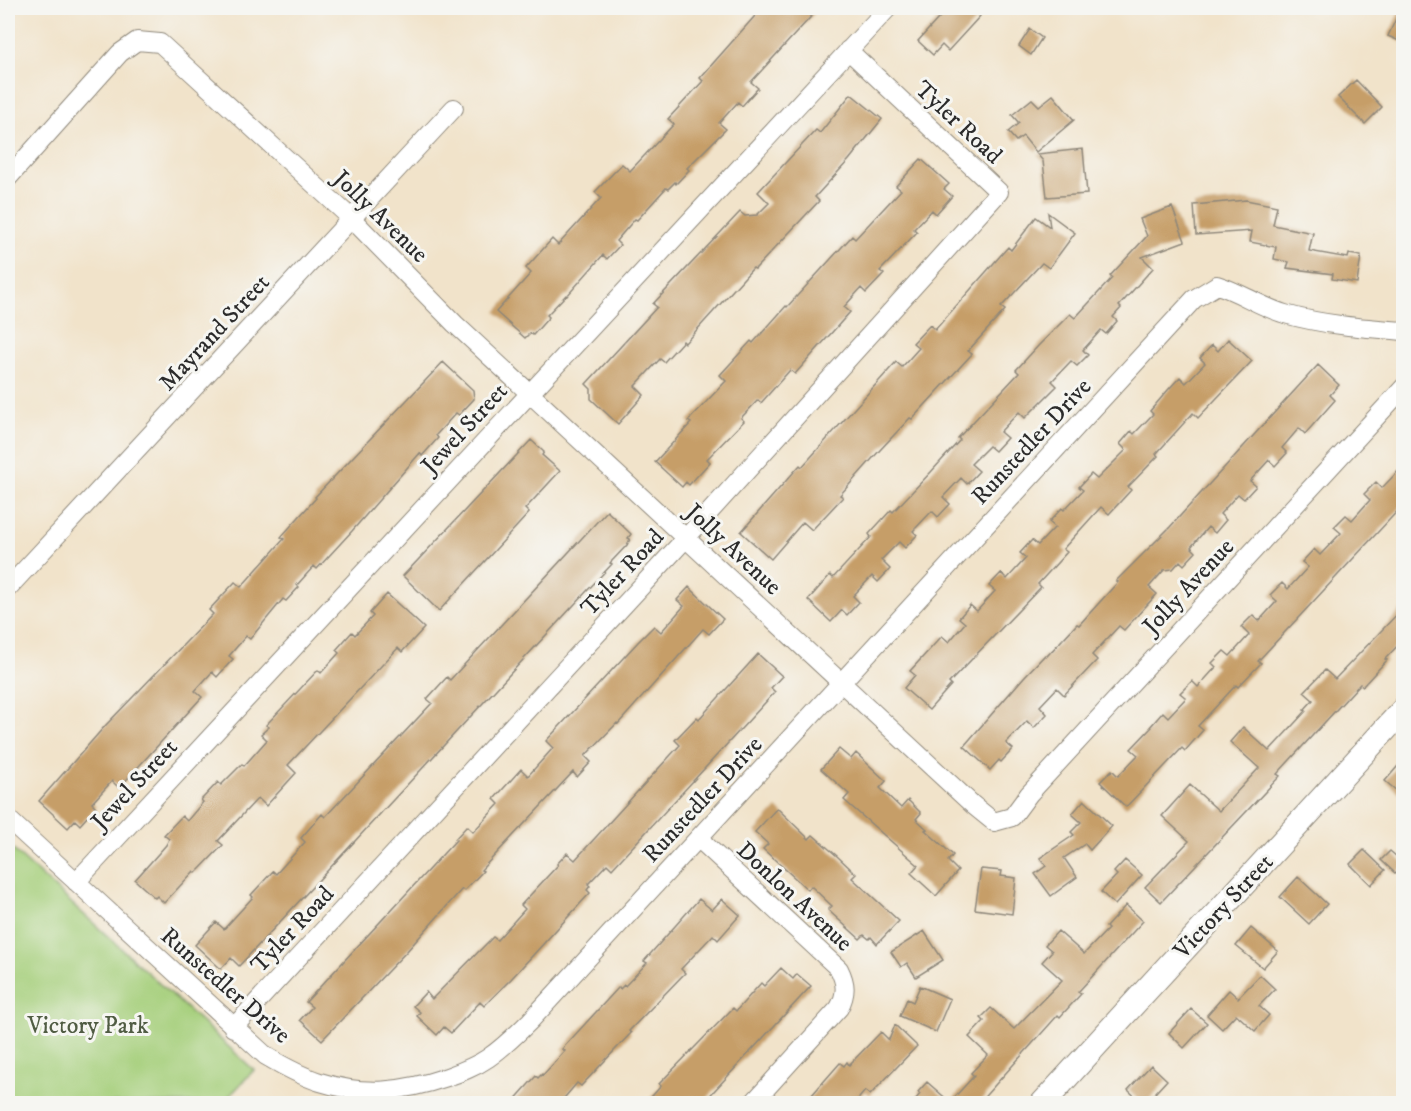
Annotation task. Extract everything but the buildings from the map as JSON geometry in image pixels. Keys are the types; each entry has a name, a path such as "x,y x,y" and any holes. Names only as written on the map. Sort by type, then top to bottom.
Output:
{"street":[{"name":"Jewel Street","path":"76,882 888,8"},
{"name":"Jolly Avenue","path":"8,177 120,53 137,41 160,43 352,219 452,321 529,393 994,822 1012,817 1029,794 1404,387"},
{"name":"Tyler Road","path":"233,1028 686,538 999,192 848,50"},
{"name":"Mayrand Street","path":"8,588 454,108"},
{"name":"Runstedler Drive","path":"8,819 266,1056 302,1076 340,1088 401,1097 426,1084 469,1069 488,1058 509,1041 1194,299 1217,285 1258,304 1308,320 1361,328 1404,331"},
{"name":"Victory Street","path":"1042,1104 1404,709"},
{"name":"Donlon Avenue","path":"698,838 839,969 845,981 845,997 840,1008 752,1104"}],"green space":[{"name":"Victory Park","path":"8,845 254,1070 223,1103 8,1103"}]}
